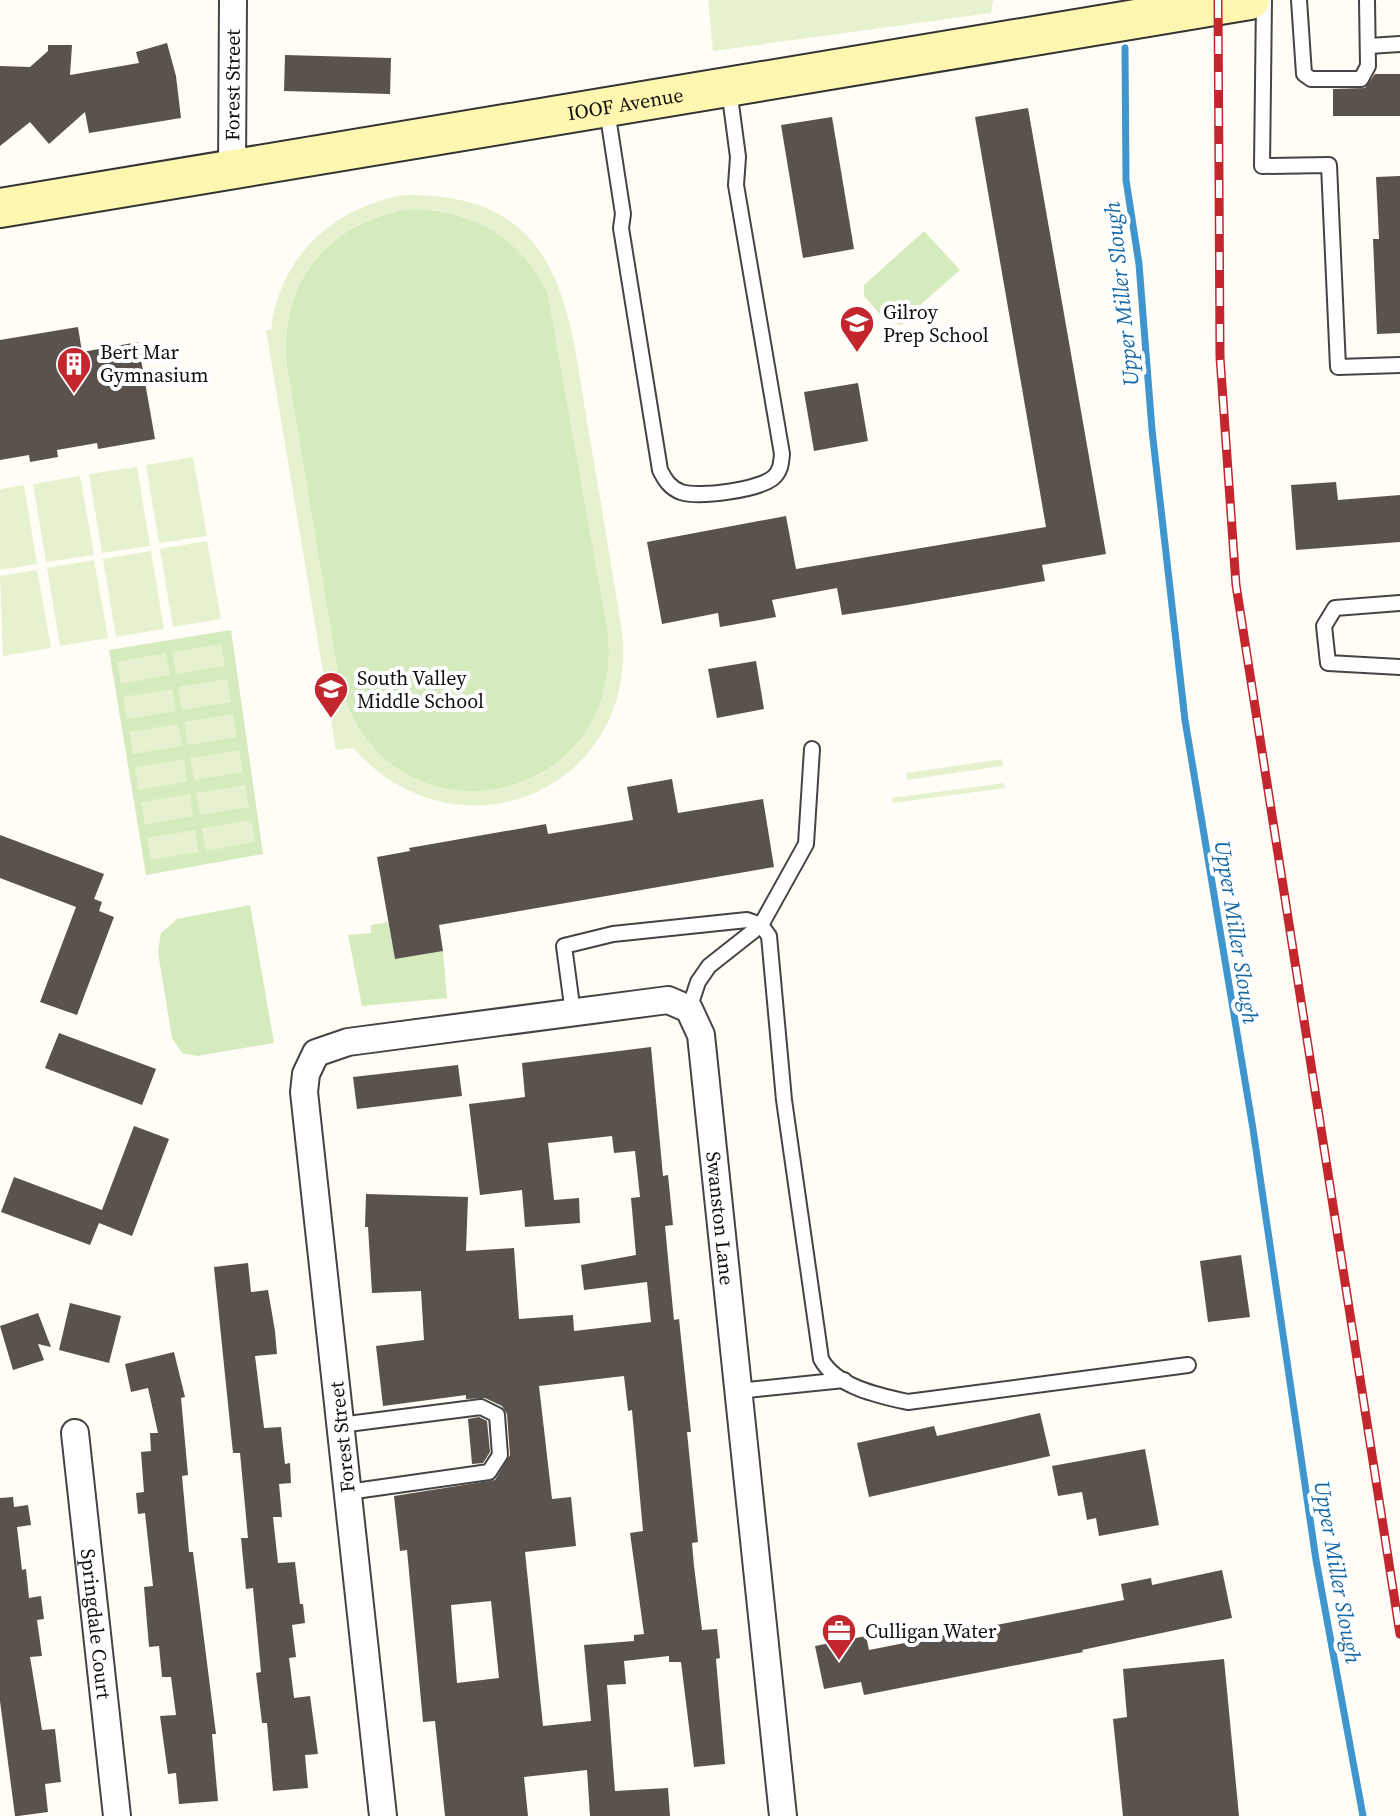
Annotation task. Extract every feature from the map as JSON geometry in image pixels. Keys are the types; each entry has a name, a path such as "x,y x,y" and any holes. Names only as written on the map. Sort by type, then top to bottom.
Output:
{"street":[{"name":"Forest Street","path":"232,169 233,0"},
{"name":"IOOF Avenue","path":"0,208 1250,0"},
{"path":"573,1013 668,1000 689,1009"},
{"name":"Swanston Lane","path":"689,1009 701,1035 783,1816"},
{"name":"Forest Street","path":"383,1816 304,1092 311,1059 328,1047 348,1042 573,1013"},
{"name":"Springdale Court","path":"75,1433 117,1816"}],"lane":[{"path":"1264,0 1262,166 1329,165 1338,367 1400,365"},
{"path":"1299,0 1304,74 1311,79 1361,79 1368,66 1367,0"},
{"path":"1369,46 1400,44"},
{"path":"606,106 623,214 621,228 660,470 666,482 678,491 695,495 758,486 773,478 781,468 782,454 736,185 738,157 728,86"},
{"path":"1400,603 1335,608 1324,626 1328,663 1400,667"},
{"path":"689,1009 698,982 709,966 761,925 806,844 812,749"},
{"path":"573,1013 564,946 613,934 695,925 747,920 761,925 769,936 784,1100 821,1359 826,1368 844,1380 875,1395 908,1402 1188,1365"},
{"path":"738,1391 844,1380"},
{"path":"340,1425 481,1407 497,1415 500,1455 489,1472 348,1492"}],"green space":[{"path":"708,0 993,0 991,13 713,51"},
{"path":"403,195 456,199 496,213 526,235 548,264 563,299 573,339 622,632 620,687 602,733 572,769 533,794 489,805 442,802 395,783 353,748 336,750 266,330 271,330 285,280 314,240 354,211","holes":["409,209 453,214 492,230 523,256 548,294 608,632 603,693 580,740 542,772 496,789 448,789 402,772 364,736 339,680 287,367 286,337 291,309 300,284 314,262 332,243 380,216"]},
{"path":"409,209 453,214 492,230 523,256 548,294 608,632 603,693 580,740 542,772 496,789 448,789 402,772 364,736 339,680 287,367 286,337 291,309 300,284 314,262 332,243 354,228 380,216"},
{"path":"924,231 960,270 917,308 910,321 901,325 885,320 864,296 864,285"},
{"path":"193,457 207,536 159,543 146,465"},
{"path":"137,467 150,546 102,553 89,474"},
{"path":"80,476 94,555 46,562 33,484"},
{"path":"24,485 37,564 0,570 0,489"},
{"path":"207,541 221,619 173,627 160,549"},
{"path":"151,551 164,629 116,637 103,559"},
{"path":"94,560 108,638 60,646 47,568"},
{"path":"37,570 51,648 3,656 0,576"},
{"path":"231,630 263,854 146,875 109,650"},
{"path":"221,644 225,666 176,674 172,652"},
{"path":"166,653 170,675 121,684 117,662"},
{"path":"227,679 231,702 182,710 178,687"},
{"path":"172,689 176,711 127,719 123,697"},
{"path":"233,714 237,737 188,745 184,722"},
{"path":"178,724 182,746 133,754 129,732"},
{"path":"239,750 243,772 194,780 190,758"},
{"path":"184,759 187,782 138,790 135,767"},
{"path":"1002,759 1003,766 907,780 906,773"},
{"path":"1004,783 1005,788 893,803 892,798"},
{"path":"245,785 249,807 200,815 196,793"},
{"path":"190,794 193,816 145,825 141,802"},
{"path":"251,820 255,842 206,851 202,828"},
{"path":"195,830 199,852 151,860 147,838"},
{"path":"250,905 274,1043 197,1056 182,1053 172,1038 158,952 161,933 177,919"},
{"path":"388,922 395,959 443,951 447,998 362,1006 348,935 371,933 371,925"}],"building":[{"path":"167,43 176,76 181,118 89,133 85,112 49,144 30,122 0,146 0,66 30,67 48,51 48,45 72,45 70,75 139,63 136,52"},
{"path":"285,55 391,58 390,94 284,91"},
{"path":"1375,74 1400,74 1400,116 1333,116 1333,89 1365,88"},
{"path":"1028,108 1106,554 1042,565 1045,581 901,606 842,615 837,588 772,600 776,617 720,627 718,613 662,624 647,542 786,516 796,569 1046,527 975,117"},
{"path":"832,117 854,249 803,258 781,125"},
{"path":"1400,176 1400,333 1377,334 1373,239 1379,239 1376,177"},
{"name":"Bert Mar Gymnasium","path":"78,327 82,352 138,342 155,439 98,449 97,443 57,450 58,457 30,462 29,455 0,460 0,340"},
{"path":"858,383 868,441 814,451 804,392"},
{"path":"1336,482 1338,500 1400,495 1400,542 1296,550 1291,485"},
{"path":"756,661 764,709 717,718 708,669"},
{"path":"672,779 678,813 763,799 774,867 439,925 443,951 395,959 377,857 410,851 409,848 546,824 548,834 633,820 627,787"},
{"path":"0,835 104,874 94,899 102,902 99,911 114,917 77,1015 40,1002 76,907 0,878"},
{"path":"59,1033 156,1069 142,1105 45,1068"},
{"path":"651,1047 663,1176 668,1175 673,1225 665,1226 674,1320 679,1319 691,1432 687,1432 698,1542 692,1543 694,1566 702,1630 717,1629 720,1658 716,1659 725,1764 694,1767 681,1662 669,1662 669,1656 624,1661 626,1684 607,1685 615,1791 668,1788 670,1816 590,1816 587,1770 524,1777 528,1816 445,1816 435,1721 423,1722 407,1550 400,1551 394,1496 495,1480 510,1455 507,1414 502,1406 485,1398 466,1399 466,1395 383,1406 376,1346 424,1340 421,1291 372,1293 368,1227 365,1227 366,1194 468,1197 466,1251 514,1248 519,1319 573,1315 574,1331 651,1322 647,1282 584,1290 581,1265 636,1255 631,1198 640,1197 635,1151 614,1153 612,1136 548,1143 554,1200 579,1198 580,1223 525,1227 522,1190 480,1195 469,1104 525,1097 522,1063","holes":["624,1376 628,1411 632,1410 643,1531 630,1533 644,1634 634,1635 634,1641 584,1645 591,1721 543,1726 525,1552 576,1546 571,1497 552,1499 539,1386","491,1601 499,1678 457,1683 451,1605"]},
{"path":"458,1065 462,1096 357,1109 353,1077"},
{"path":"134,1126 169,1139 132,1236 99,1223 90,1245 1,1212 14,1177 102,1210"},
{"path":"1241,1255 1250,1317 1208,1322 1200,1261"},
{"path":"248,1263 251,1292 268,1290 275,1331 277,1354 255,1356 264,1428 281,1427 285,1464 290,1463 291,1483 279,1484 282,1517 273,1517 278,1563 295,1562 300,1604 303,1604 305,1623 292,1625 296,1657 289,1658 294,1698 310,1696 318,1754 305,1755 308,1788 273,1791 267,1723 262,1723 256,1673 261,1672 253,1588 246,1589 241,1538 248,1538 240,1453 233,1453 214,1267"},
{"path":"70,1303 121,1316 109,1363 59,1350"},
{"path":"38,1313 51,1347 38,1344 44,1360 13,1370 0,1326"},
{"path":"174,1352 185,1397 181,1398 188,1475 182,1476 189,1552 193,1552 216,1734 212,1734 218,1801 179,1804 176,1773 168,1774 160,1716 176,1715 171,1677 162,1677 159,1646 149,1647 144,1587 153,1586 145,1513 138,1514 136,1493 144,1492 141,1452 151,1451 150,1433 158,1433 148,1388 131,1392 125,1364"},
{"path":"1040,1413 1050,1456 869,1497 857,1443 934,1426 937,1436"},
{"path":"479,1417 487,1421 490,1452 483,1463 472,1464 468,1419"},
{"path":"1145,1449 1159,1525 1099,1536 1096,1518 1087,1520 1082,1492 1058,1496 1052,1466"},
{"path":"13,1497 14,1507 28,1505 31,1525 17,1527 22,1570 26,1569 29,1598 41,1596 44,1619 37,1620 42,1656 30,1657 42,1730 55,1729 61,1782 45,1784 48,1812 18,1816 15,1816 0,1701 0,1498"},
{"path":"1222,1570 1232,1618 1083,1652 864,1695 861,1682 824,1689 815,1646 866,1636 869,1650 1124,1600 1121,1584 1151,1578 1152,1585"},
{"path":"1224,1659 1239,1816 1123,1816 1113,1719 1127,1717 1123,1669"}],"waterway":[{"name":"Upper Miller Slough","path":"1125,48 1126,180 1139,264 1152,430 1185,720 1253,1129 1316,1560 1363,1816"}],"railway":[{"path":"1218,0 1220,357 1236,585 1400,1634"}],"place":[{"name":"Gilroy Prep School","path":"857,354"},
{"name":"Bert Mar Gymnasium","path":"74,395"},
{"name":"South Valley Middle School","path":"331,720"},
{"name":"Culligan Water","path":"839,1662"}]}
